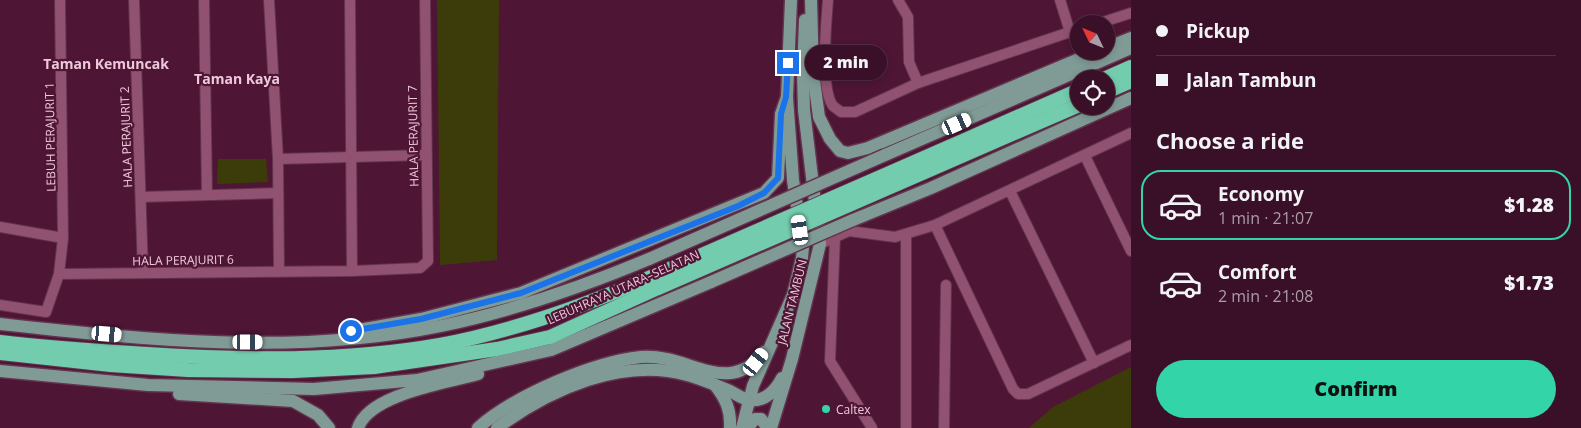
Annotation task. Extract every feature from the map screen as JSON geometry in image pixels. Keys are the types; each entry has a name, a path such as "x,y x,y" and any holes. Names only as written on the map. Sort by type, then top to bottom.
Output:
{"highway":[{"path":"1115,74 1131,67"},
{"path":"1115,88 1131,81"},
{"name":"LEBUHRAYA UTARA–SELATAN","path":"0,353 111,365 188,370 292,371 374,367 497,349 550,337 657,281 894,178 1070,94"},
{"name":"LEBUHRAYA UTARA–SELATAN","path":"894,178 1070,109"},
{"name":"LEBUHRAYA UTARA–SELATAN","path":"0,342 46,347 246,359 328,358 440,344 494,332 657,281"}],"main road":[{"name":"JALAN TAMBUN","path":"742,428 753,386 793,294 800,272 803,247 793,180 786,97 791,0"},
{"name":"JALAN TAMBUN","path":"770,428 792,360 820,244 804,110 802,73 807,0"},
{"path":"811,0 814,73 819,117 835,146 840,151 848,153 868,148 1077,60"},
{"path":"1115,44 1131,38"},
{"path":"0,324 222,342 318,341 402,332 491,314 554,296 649,259 1131,48"},
{"path":"318,341 351,331 448,313 521,293 738,206 764,193 778,178 781,114 786,97"},
{"path":"358,428 365,415 385,401 521,363 931,188 1131,98"},
{"path":"478,428 531,394 623,360 643,357 671,359 712,372 732,374 741,372 756,362 774,339"},
{"path":"0,371 148,385 314,389 417,380 551,350"},
{"path":"497,428 536,403 568,389 627,369 670,370 714,384 749,400 761,399 772,393 792,360"},
{"path":"714,384 728,403 730,428"},
{"path":"148,385 170,394 293,401 318,415 329,428"},
{"path":"747,428 755,419 761,419 770,428"}],"street":[{"name":"LEBUH PERAJURIT 1","path":"59,274 63,238 60,0"},
{"name":"HALA PERAJURIT 2","path":"134,0 143,273"},
{"path":"204,0 207,195"},
{"path":"269,0 278,159 279,271"},
{"path":"350,0 352,271"},
{"name":"HALA PERAJURIT 7","path":"420,268 428,261 425,0"},
{"path":"828,0 825,29 827,89 833,106 846,113 855,112 918,83 1070,33"},
{"path":"1060,0 1070,21"},
{"path":"900,1 908,17 909,62 918,83"},
{"path":"1115,18 1131,13"},
{"path":"820,244 849,230 896,237 935,225 1131,133"},
{"path":"278,159 426,155"},
{"path":"1085,156 1131,251"},
{"path":"1010,191 1094,363"},
{"path":"141,197 278,193"},
{"path":"935,225 1013,389 1018,394 1028,394 1131,345"},
{"path":"0,227 63,238"},
{"path":"906,235 906,428"},
{"path":"835,236 830,361 872,428"},
{"name":"HALA PERAJURIT 6","path":"59,274 352,271 420,268"},
{"path":"0,305 42,313 49,308 59,274"},
{"path":"944,428 946,285"}],"shaded area":[{"path":"437,0 499,0 497,260 440,265"},
{"path":"218,159 266,159 268,182 217,184"},
{"path":"1131,367 1131,428 1029,428 1053,407"}],"place":[{"name":"Caltex","path":"826,409"}],"district":[{"name":"Taman Kemuncak","path":"106,63"},
{"name":"Taman Kaya","path":"237,78"}],"route":[{"path":"351,331 421,319 474,307 521,293 738,206 764,193 778,178 781,114 786,97 788,63"}]}
